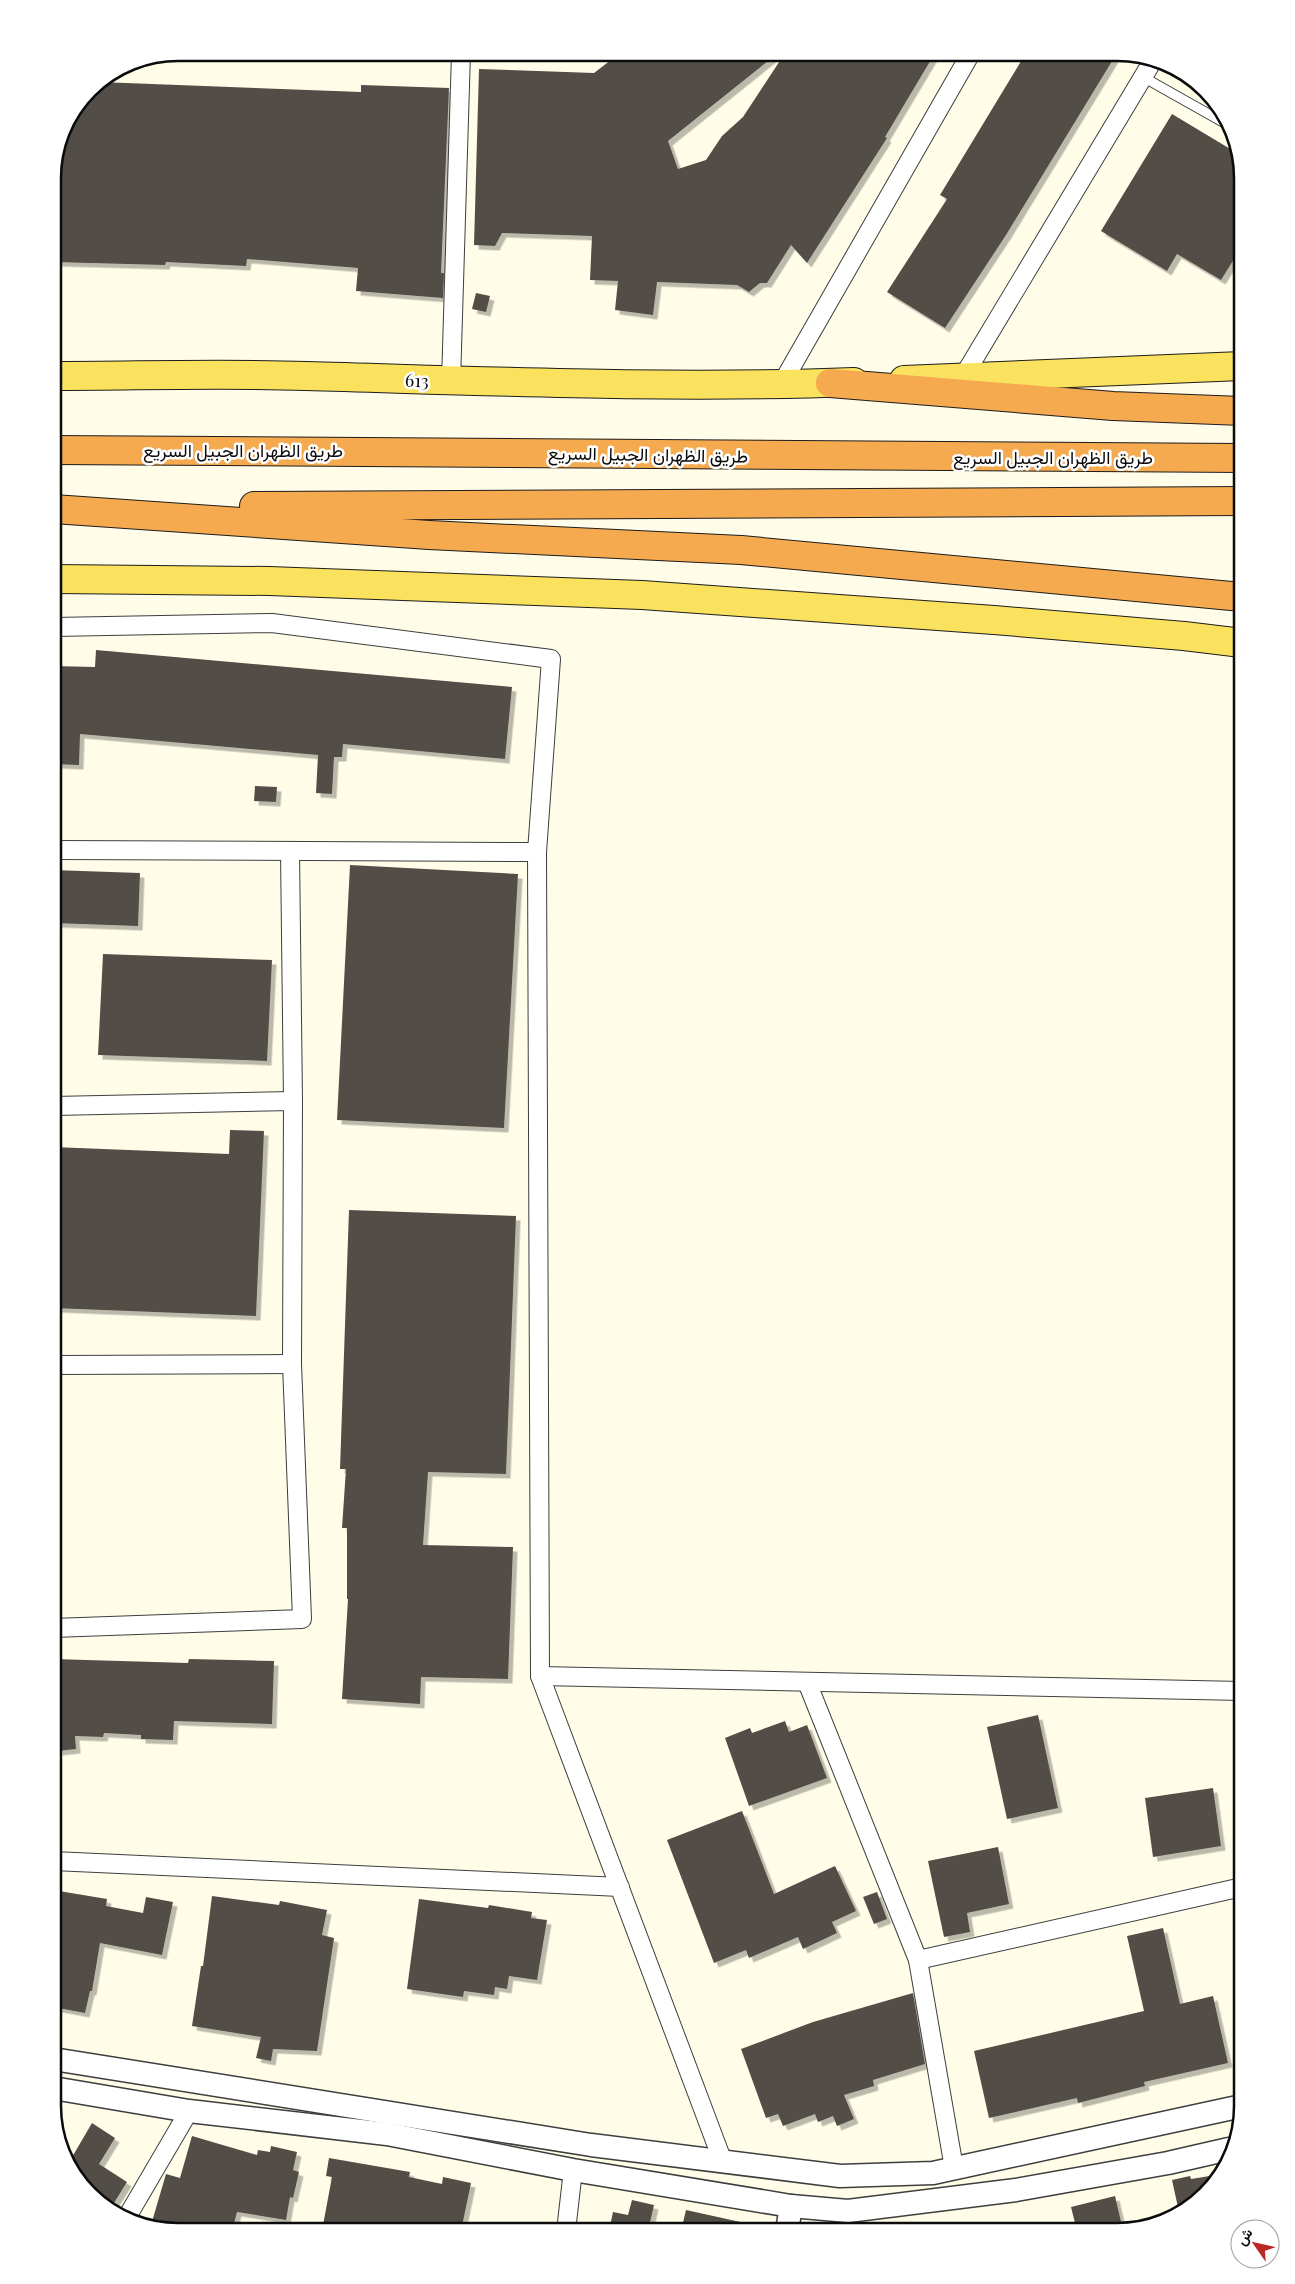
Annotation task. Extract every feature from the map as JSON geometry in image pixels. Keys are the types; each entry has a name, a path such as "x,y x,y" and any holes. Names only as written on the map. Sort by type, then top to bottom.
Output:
{"highway":[{"path":"830,383 1113,406 1234,411"},
{"name":"طريق الظهران الجبيل السريع","path":"62,450 1234,458"},
{"path":"62,508 1234,501"},
{"path":"62,509 429,534 741,550 1234,596"}],"main road":[{"name":"613","path":"62,376 305,376 451,382 781,385 1234,366"},
{"path":"62,579 269,581 642,595 1013,622 1234,642"}],"street":[{"path":"451,382 462,61"},
{"path":"781,385 966,62"},
{"path":"963,377 1147,69"},
{"path":"62,627 272,623 551,659 538,852 540,1676 723,2162"},
{"path":"62,850 538,852"},
{"path":"61,1628 302,1619 292,1364 290,851"},
{"path":"62,1106 292,1101"},
{"path":"61,1365 292,1364"},
{"path":"540,1676 1234,1691"},
{"path":"807,1682 918,1960 954,2168"},
{"path":"61,1861 620,1887"},
{"path":"918,1960 1234,1889"},
{"path":"61,2060 581,2144 840,2176 933,2172 1234,2108"},
{"path":"61,2090 189,2111 387,2134 573,2170 791,2206 848,2210 1016,2190 1168,2163 1225,2150"},
{"path":"130,2212 189,2111"},
{"path":"567,2222 573,2170"},
{"path":"788,2223 791,2206"}],"lane":[{"path":"1147,69 1216,116"}],"building":[{"path":"609,61 767,62 668,141 678,169 706,160 722,136 743,117 779,62 930,62 885,137 887,138 807,263 791,245 767,283 760,283 749,292 737,285 657,282 653,315 615,310 618,281 590,280 592,236 502,233 495,246 474,245 479,69 594,73"},
{"path":"1021,62 1112,62 1006,235 945,328 887,292 947,199 940,195"},
{"path":"111,82 361,92 361,85 449,88 441,273 444,273 443,298 356,291 358,268 247,259 246,266 166,262 165,265 62,262 62,163 65,148 73,127 85,107"},
{"path":"1172,114 1230,149 1234,178 1234,259 1221,280 1177,254 1167,271 1101,231"},
{"path":"476,293 490,296 486,312 472,309"},
{"path":"96,650 512,687 505,759 343,744 342,757 334,757 332,794 316,793 318,755 80,734 79,765 62,764 62,666 95,667"},
{"path":"255,786 277,787 276,802 254,801"},
{"path":"350,865 518,874 504,1128 337,1120"},
{"path":"62,870 140,873 138,926 62,923"},
{"path":"103,954 272,960 267,1061 98,1055"},
{"path":"230,1130 264,1131 256,1316 61,1308 61,1147 229,1154"},
{"path":"349,1210 516,1216 506,1474 428,1472 423,1545 513,1547 508,1679 421,1677 420,1704 342,1699 348,1599 347,1528 342,1528 346,1469 340,1469"},
{"path":"61,1659 188,1663 189,1659 274,1661 272,1724 174,1721 173,1740 141,1739 141,1735 104,1733 103,1737 75,1736 76,1749 61,1751"},
{"path":"1038,1715 1058,1808 1007,1819 987,1727"},
{"path":"785,1721 789,1732 807,1725 827,1778 749,1806 725,1738 750,1728 752,1733"},
{"path":"1213,1788 1221,1846 1153,1857 1145,1798"},
{"path":"742,1811 774,1894 835,1866 856,1911 832,1922 837,1933 803,1949 798,1937 749,1958 746,1950 714,1963 667,1840"},
{"path":"998,1847 1009,1904 967,1913 970,1932 944,1937 928,1861"},
{"path":"61,1891 107,1899 106,1906 143,1913 146,1897 173,1902 162,1955 100,1943 92,1991 90,1991 85,2013 61,2009"},
{"path":"877,1892 887,1919 874,1924 863,1897"},
{"path":"212,1896 279,1905 280,1901 327,1910 322,1935 334,1938 317,2051 273,2049 271,2061 256,2058 261,2037 192,2026 201,1966 203,1966"},
{"path":"419,1899 488,1908 489,1905 532,1912 531,1918 547,1920 537,1980 509,1976 507,1989 495,1987 494,1995 464,1991 463,1997 407,1989"},
{"path":"1163,1928 1180,2004 1213,1996 1228,2063 1144,2082 1145,2086 1078,2103 1077,2098 989,2118 974,2051 1144,2011 1127,1936"},
{"path":"913,1993 925,2064 873,2080 874,2086 844,2095 854,2119 837,2126 833,2116 818,2122 815,2114 783,2126 778,2114 766,2118 741,2049 813,2022"},
{"path":"92,2123 115,2138 99,2164 127,2182 114,2203 90,2183 73,2156"},
{"path":"192,2136 257,2155 258,2150 270,2152 271,2146 297,2152 293,2170 299,2172 293,2198 290,2197 286,2220 237,2212 234,2222 171,2222 153,2219 166,2174 180,2178"},
{"path":"329,2158 410,2172 409,2177 442,2184 443,2177 471,2183 463,2222 324,2222 332,2177 326,2176"},
{"path":"1190,2176 1191,2179 1211,2176 1194,2194 1178,2206 1172,2180"},
{"path":"1115,2196 1121,2223 1075,2223 1071,2207"},
{"path":"632,2200 654,2205 650,2223 611,2222 613,2212 628,2215"},
{"path":"686,2210 743,2223 683,2223"}]}
